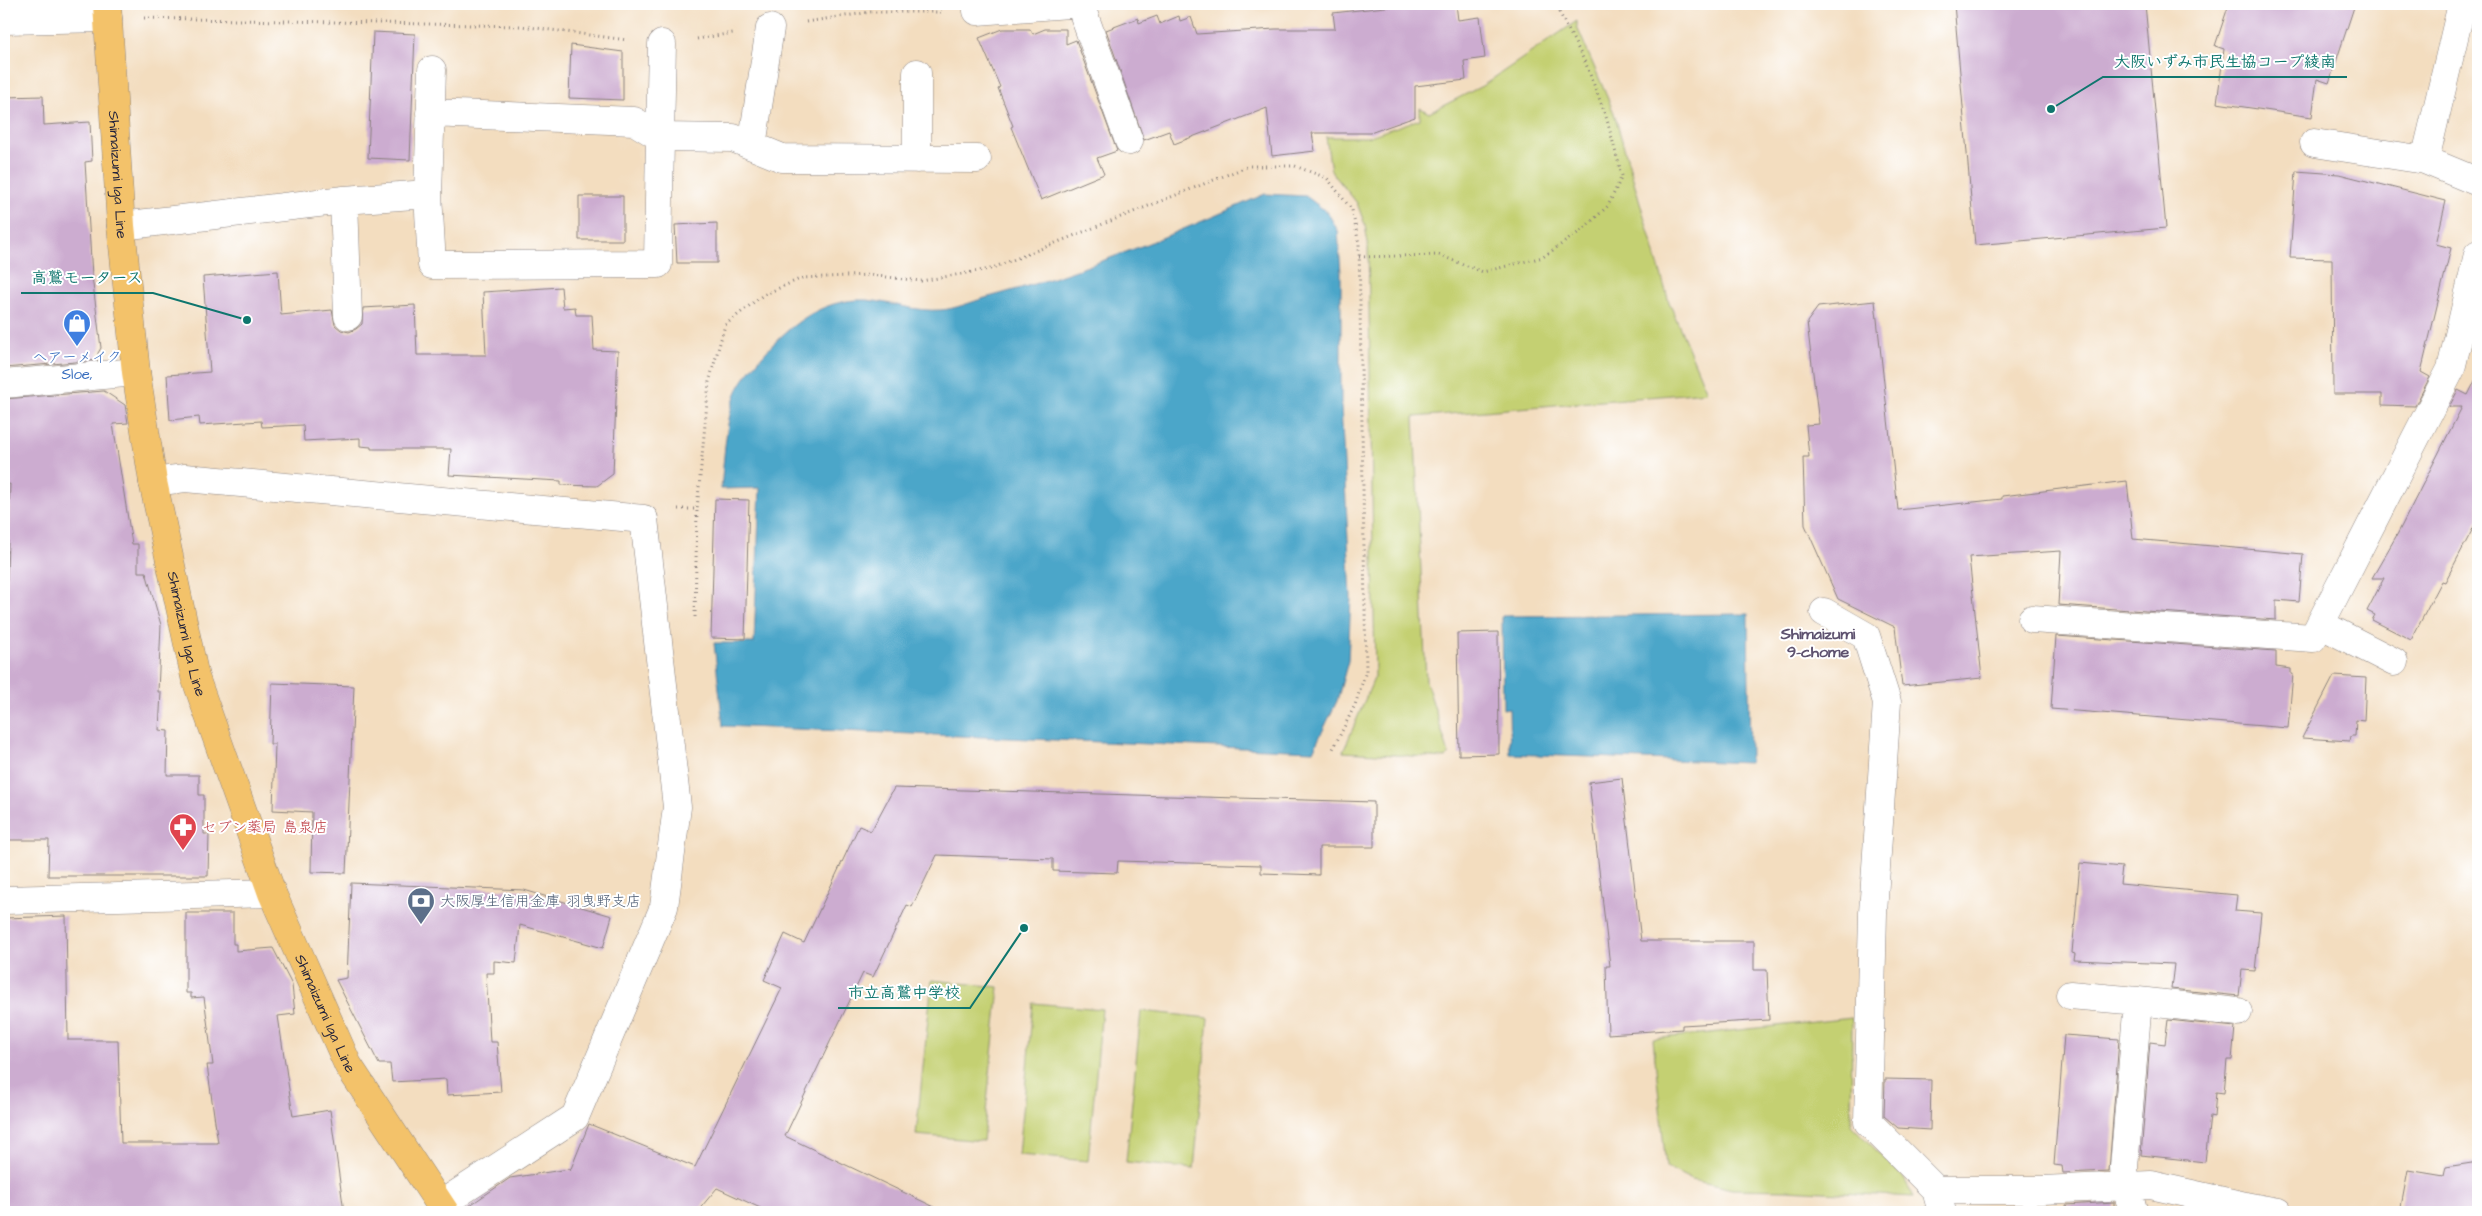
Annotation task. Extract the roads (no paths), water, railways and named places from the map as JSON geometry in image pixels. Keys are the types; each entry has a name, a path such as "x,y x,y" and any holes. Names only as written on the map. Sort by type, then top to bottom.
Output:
{"main road":[{"name":"Shimaizumi Iga Line","path":"107,11 121,226 136,372 153,482 195,677 272,893 348,1065 442,1209"}],"street":[{"path":"977,11 1069,4"},
{"path":"1080,4 1129,140"},
{"path":"2425,160 2462,4"},
{"path":"4,20 107,11"},
{"path":"752,146 770,28"},
{"path":"432,70 428,194 432,265 658,264 662,44"},
{"path":"917,74 917,159"},
{"path":"430,113 634,121 660,137 733,138 782,158 977,159"},
{"path":"2314,143 2425,160 2478,182"},
{"path":"121,226 344,200 428,194"},
{"path":"344,200 348,316"},
{"path":"2032,619 2313,638 2451,369 2478,254"},
{"path":"4,384 136,372"},
{"path":"153,482 185,478 644,519 677,807 664,907 575,1118 442,1209"},
{"path":"1824,612 1866,636 1887,702 1873,913 1868,1122 1939,1201 2151,1184 2245,1209 2278,1212"},
{"path":"2320,624 2394,662"},
{"path":"4,900 272,893"},
{"path":"2070,995 2238,1012"},
{"path":"2134,1212 2125,1186 2124,1167 2138,1001"}],"water":[{"path":"1265,194 1306,196 1328,213 1338,231 1341,273 1341,405 1351,597 1348,661 1337,701 1313,751 723,726 714,643 754,643 760,488 721,489 727,432 734,399 741,384 758,361 780,337 805,317 834,304 849,301 866,300 932,310 957,307 1092,265 1162,238"},
{"path":"1748,614 1750,763 1510,754 1509,708 1503,709 1502,616"}],"place":[{"name":"大阪いずみ市民生協コープ綾南","path":"2051,109"},
{"name":"高鷲モータース","path":"247,320"},
{"name":"ヘアーメイク Sloe,","path":"77,347"},
{"name":"セブン薬局 島泉店","path":"183,851"},
{"name":"大阪厚生信用金庫 羽曳野支店","path":"421,925"},
{"name":"市立高鷲中学校","path":"1024,928"}],"district":[{"name":"Shimaizumi 9-chome","path":"1818,642"}]}
